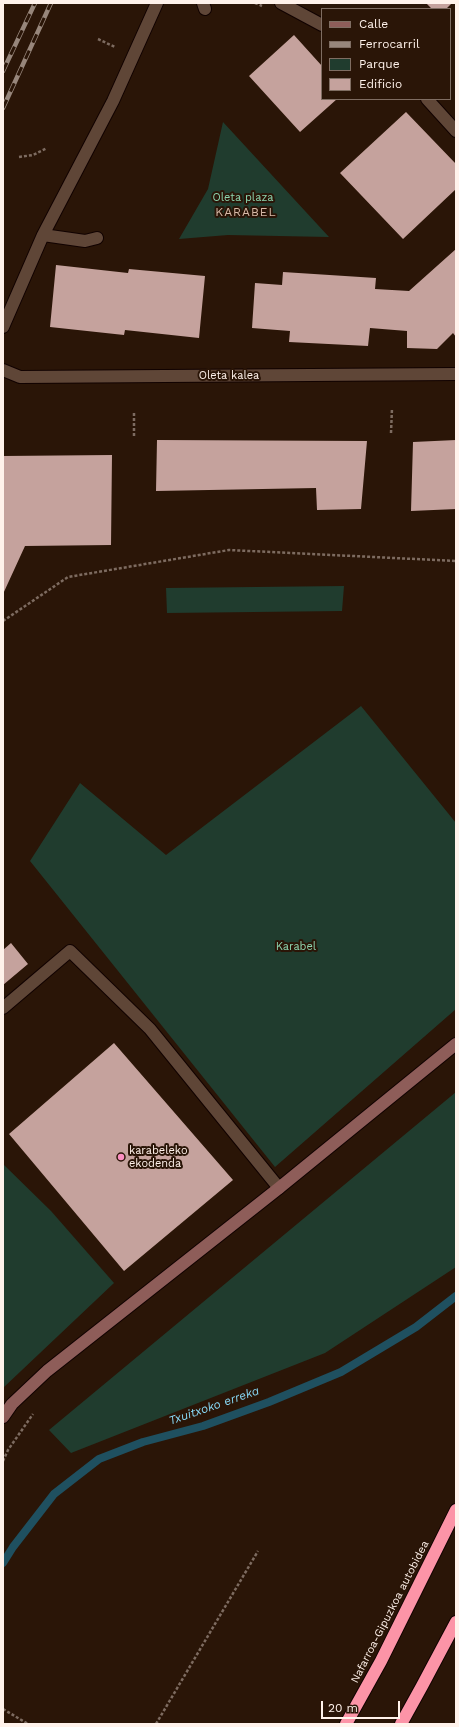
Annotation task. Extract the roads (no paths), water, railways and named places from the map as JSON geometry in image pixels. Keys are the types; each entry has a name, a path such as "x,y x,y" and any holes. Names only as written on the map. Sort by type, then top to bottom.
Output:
{"highway":[{"name":"Nafarroa-Gipuzkoa autobidea","path":"346,1724 381,1661 456,1510"},
{"path":"400,1724 456,1622"}],"street":[{"path":"3,326 43,235 113,101 157,3"},
{"path":"281,3 321,24"},
{"path":"427,100 456,131"},
{"path":"43,235 85,241 97,238"},
{"name":"Oleta kalea","path":"3,370 20,377 456,374"},
{"path":"3,1008 70,951 150,1029 279,1188"},
{"path":"3,1417 12,1404 47,1371 279,1188 456,1044"}],"waterway":[{"name":"Txuitxoko erreka","path":"3,1563 13,1547 54,1494 99,1459 143,1442 203,1426 269,1402 341,1372 416,1327 456,1296"}],"railway":[{"path":"3,71 35,3"},
{"path":"3,108 51,3"}],"place":[{"name":"karabeleko ekodenda","path":"121,1157"}],"district":[{"name":"KARABEL","path":"246,212"}],"park label":[{"name":"Oleta plaza","path":"243,198"},
{"name":"Karabel","path":"296,947"}]}
